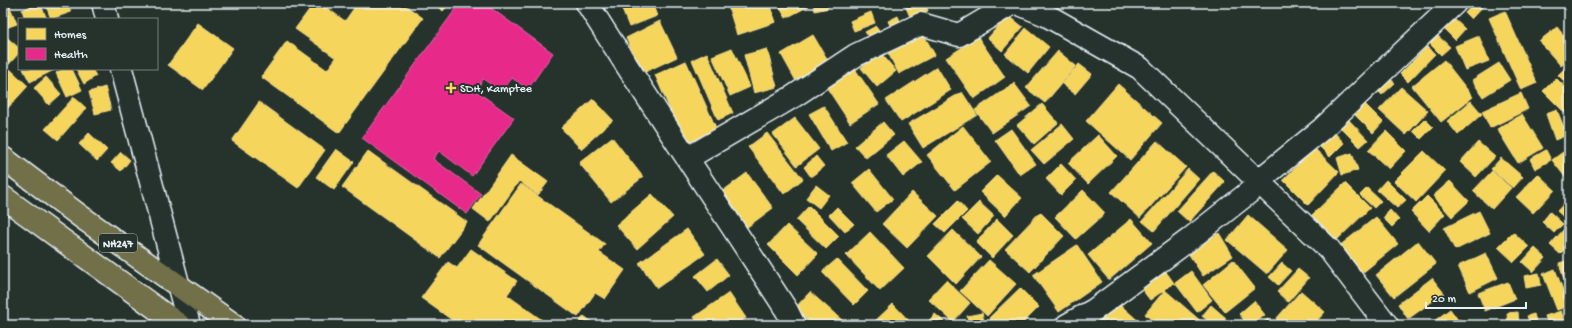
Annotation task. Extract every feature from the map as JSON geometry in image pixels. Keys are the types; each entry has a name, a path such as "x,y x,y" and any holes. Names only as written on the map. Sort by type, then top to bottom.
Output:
{"highway":[{"name":"NH247","path":"3,158 80,216 234,325"},
{"name":"NH247","path":"3,197 179,325"}],"street":[{"path":"103,3 107,18"},
{"path":"587,3 787,311 794,325"},
{"path":"688,158 794,96 856,55 921,24 959,35 1013,3"},
{"path":"1017,3 1046,15 1140,68 1329,249 1387,325"},
{"path":"1067,325 1094,310 1190,239 1252,190 1258,181 1322,129 1455,3"},
{"path":"121,70 189,325"}],"building: Homes":[{"path":"40,3 47,18 25,18 22,10"},
{"path":"54,3 68,3 71,12 51,18 46,6"},
{"path":"314,3 320,3 345,21 354,8 347,3 402,3 423,18 339,133 261,77 287,41 327,70 336,58 295,29"},
{"path":"434,3 450,3 443,11"},
{"path":"631,3 652,3 657,16 629,27 621,7"},
{"path":"727,3 769,3 776,22 737,35"},
{"path":"777,3 807,3 809,6 786,18"},
{"path":"813,3 826,3 828,8 815,11"},
{"path":"904,3 925,3 928,11 911,19"},
{"path":"1474,3 1486,3 1471,19 1465,13"},
{"path":"10,7 17,24 3,29 3,10"},
{"path":"1505,11 1537,83 1521,90 1489,18"},
{"path":"871,12 875,23 854,31 850,21"},
{"path":"1008,15 1023,27 1002,51 988,38"},
{"path":"898,16 902,26 892,30 888,21"},
{"path":"1454,19 1465,29 1455,40 1444,29"},
{"path":"660,21 677,57 643,73 626,38"},
{"path":"198,23 233,48 203,90 168,65"},
{"path":"876,26 882,34 871,40 865,32"},
{"path":"1557,27 1569,42 1569,59 1561,66 1539,41"},
{"path":"1026,28 1049,47 1028,73 1005,54"},
{"path":"921,30 935,55 899,74 886,49"},
{"path":"3,34 18,47 18,54 3,71"},
{"path":"813,35 829,62 796,81 781,54"},
{"path":"1437,35 1450,47 1441,55 1429,43"},
{"path":"1479,36 1489,61 1465,70 1455,46"},
{"path":"978,37 1005,77 974,99 946,58"},
{"path":"1427,47 1435,54 1408,82 1400,74"},
{"path":"732,48 750,87 730,96 712,56"},
{"path":"767,49 777,87 754,93 744,55"},
{"path":"1058,51 1076,66 1045,103 1026,88"},
{"path":"880,52 896,71 877,87 861,68"},
{"path":"707,53 733,113 718,120 692,60"},
{"path":"1444,60 1473,97 1441,122 1412,86"},
{"path":"686,61 717,130 685,144 655,75"},
{"path":"1499,63 1510,80 1483,97 1472,80"},
{"path":"1079,64 1092,74 1075,94 1062,84"},
{"path":"937,67 951,90 901,122 886,100"},
{"path":"1565,68 1569,72 1569,86 1558,75"},
{"path":"10,69 28,86 5,111 3,109 3,76"},
{"path":"855,69 879,104 850,123 827,88"},
{"path":"24,70 54,70 30,82"},
{"path":"61,70 72,70 82,90 67,97 56,73"},
{"path":"77,70 93,70 96,76 84,84"},
{"path":"1387,76 1395,83 1382,95 1375,88"},
{"path":"46,77 61,94 49,105 34,88"},
{"path":"1556,78 1569,91 1569,117 1543,91"},
{"path":"1014,83 1031,106 992,133 975,110"},
{"path":"1118,84 1162,123 1130,160 1086,121"},
{"path":"105,87 111,110 95,114 89,92"},
{"path":"1401,87 1428,111 1406,135 1379,110"},
{"path":"962,92 977,115 923,148 908,124"},
{"path":"1521,93 1528,109 1490,128 1482,111"},
{"path":"74,97 86,108 58,140 45,129"},
{"path":"593,99 613,120 581,149 561,128"},
{"path":"1471,101 1482,114 1458,135 1447,121"},
{"path":"259,102 325,150 298,188 232,141"},
{"path":"1363,102 1383,122 1373,133 1353,113"},
{"path":"1042,104 1058,123 1034,144 1017,125"},
{"path":"824,106 847,142 831,151 809,114"},
{"path":"1557,110 1567,135 1555,140 1546,114"},
{"path":"1522,114 1543,148 1518,163 1497,129"},
{"path":"795,118 819,149 797,166 773,134"},
{"path":"1347,118 1368,140 1360,147 1339,126"},
{"path":"1425,119 1433,127 1421,139 1413,131"},
{"path":"883,122 894,135 866,158 855,146"},
{"path":"1062,124 1074,139 1044,164 1031,150"},
{"path":"963,126 991,162 955,190 927,155"},
{"path":"1011,129 1036,164 1020,175 995,140"},
{"path":"1333,131 1344,143 1330,157 1318,145"},
{"path":"1386,131 1406,151 1389,169 1368,150"},
{"path":"89,133 107,150 97,161 79,144"},
{"path":"767,133 803,179 784,194 748,147"},
{"path":"1098,135 1117,156 1088,184 1068,163"},
{"path":"612,137 643,177 611,202 579,163"},
{"path":"904,141 922,162 903,177 886,155"},
{"path":"1157,141 1186,167 1140,218 1111,192"},
{"path":"1478,142 1495,157 1476,177 1460,162"},
{"path":"1314,148 1339,172 1308,205 1283,180"},
{"path":"336,149 354,162 334,190 316,177"},
{"path":"1546,150 1551,160 1535,169 1530,159"},
{"path":"368,151 467,222 440,258 342,187"},
{"path":"1424,151 1445,171 1416,202 1394,181"},
{"path":"121,152 130,160 121,171 111,163"},
{"path":"1563,152 1569,161 1569,182 1552,160"},
{"path":"1352,153 1358,170 1342,175 1337,158"},
{"path":"511,155 548,182 538,195 519,181 490,222 473,209"},
{"path":"816,156 824,166 811,177 804,167"},
{"path":"1501,158 1523,177 1513,188 1491,169"},
{"path":"1061,164 1076,180 1061,195 1046,179"},
{"path":"869,169 893,199 876,212 852,183"},
{"path":"1188,169 1199,179 1154,231 1142,221"},
{"path":"1213,171 1225,182 1189,222 1177,211"},
{"path":"1492,171 1511,188 1492,209 1473,191"},
{"path":"747,173 773,208 746,228 720,193"},
{"path":"1538,174 1555,190 1533,213 1516,197"},
{"path":"997,175 1022,198 1005,216 980,192"},
{"path":"1386,180 1406,200 1397,208 1377,190"},
{"path":"1450,181 1469,201 1452,217 1433,196"},
{"path":"1345,183 1370,208 1337,240 1312,215"},
{"path":"521,184 605,244 599,252 625,270 605,299 595,293 578,317 478,245"},
{"path":"816,185 829,195 819,208 806,198"},
{"path":"1367,188 1381,201 1374,208 1360,195"},
{"path":"1083,190 1105,213 1076,239 1055,217"},
{"path":"912,192 938,216 907,248 882,224"},
{"path":"652,194 673,217 637,249 616,225"},
{"path":"1427,196 1445,214 1429,231 1411,212"},
{"path":"1569,198 1569,222 1557,211"},
{"path":"958,201 967,211 945,233 935,224"},
{"path":"979,202 994,216 978,234 962,219"},
{"path":"809,206 839,236 826,249 796,220"},
{"path":"837,207 854,224 845,232 829,215"},
{"path":"1390,210 1399,220 1392,227 1383,218"},
{"path":"1479,211 1490,233 1455,250 1444,228"},
{"path":"1040,212 1064,236 1030,272 1005,249"},
{"path":"1550,212 1563,224 1554,233 1542,222"},
{"path":"1248,215 1288,250 1267,274 1227,240"},
{"path":"1376,217 1398,244 1361,274 1338,247"},
{"path":"997,219 1013,235 992,258 976,242"},
{"path":"1131,219 1152,243 1109,280 1088,255"},
{"path":"787,225 818,254 798,275 768,245"},
{"path":"687,229 705,254 657,288 639,263"},
{"path":"1564,229 1569,233 1569,245 1560,254 1550,245"},
{"path":"953,230 981,257 956,284 928,256"},
{"path":"870,232 904,268 880,291 846,255"},
{"path":"1513,232 1529,247 1514,262 1498,247"},
{"path":"1219,233 1233,256 1203,276 1188,253"},
{"path":"1418,241 1436,264 1394,297 1376,275"},
{"path":"1077,245 1102,282 1059,312 1033,275"},
{"path":"1535,248 1546,258 1533,272 1522,262"},
{"path":"471,249 517,281 507,295 549,325 459,325 421,298 448,262 457,268"},
{"path":"1486,253 1498,278 1470,292 1458,266"},
{"path":"717,259 729,275 708,292 695,276"},
{"path":"837,259 868,291 854,305 822,272"},
{"path":"989,260 1016,284 987,316 960,291"},
{"path":"1233,260 1255,288 1225,312 1203,285"},
{"path":"1569,260 1569,296 1559,263"},
{"path":"1282,263 1291,271 1278,285 1269,277"},
{"path":"1164,269 1174,283 1150,300 1140,287"},
{"path":"1298,269 1309,278 1288,302 1277,292"},
{"path":"1555,269 1569,306 1557,310 1543,274"},
{"path":"1191,271 1212,300 1197,312 1175,283"},
{"path":"1539,273 1541,285 1526,288 1524,276"},
{"path":"1432,278 1444,293 1408,319 1398,304"},
{"path":"946,280 970,303 953,322 928,299"},
{"path":"1508,282 1515,299 1485,311 1478,293"},
{"path":"1020,288 1039,307 1021,325 996,325 989,318"},
{"path":"1165,290 1203,323 1201,325 1157,325 1145,314"},
{"path":"1301,291 1325,312 1313,325 1283,325 1276,319"},
{"path":"810,292 843,321 840,325 813,325 794,309"},
{"path":"729,293 746,318 735,325 699,325 694,317"},
{"path":"1116,301 1143,325 1095,325"},
{"path":"1254,301 1265,315 1252,325 1248,325 1239,314"},
{"path":"893,304 913,325 871,325"},
{"path":"1211,305 1226,318 1219,325 1213,325 1202,316"},
{"path":"1450,309 1458,320 1451,325 1429,325"},
{"path":"1561,311 1566,325 1548,325 1545,316"},
{"path":"1518,312 1519,325 1508,325 1507,313"},
{"path":"982,313 985,325 969,325 967,316"},
{"path":"935,314 948,325 925,325"},
{"path":"1534,314 1537,325 1530,325 1527,316"},
{"path":"584,316 596,325 577,325"},
{"path":"1268,319 1272,325 1259,325"},
{"path":"1460,319 1465,325 1453,325"}],"building: Health":[{"path":"460,3 484,3 553,53 528,89 512,78 502,92 483,79 476,91 514,118 472,176 439,151 433,159 481,194 467,214 362,138"}],"place":[{"name":"SDH, Kamptee","path":"451,88"}]}
